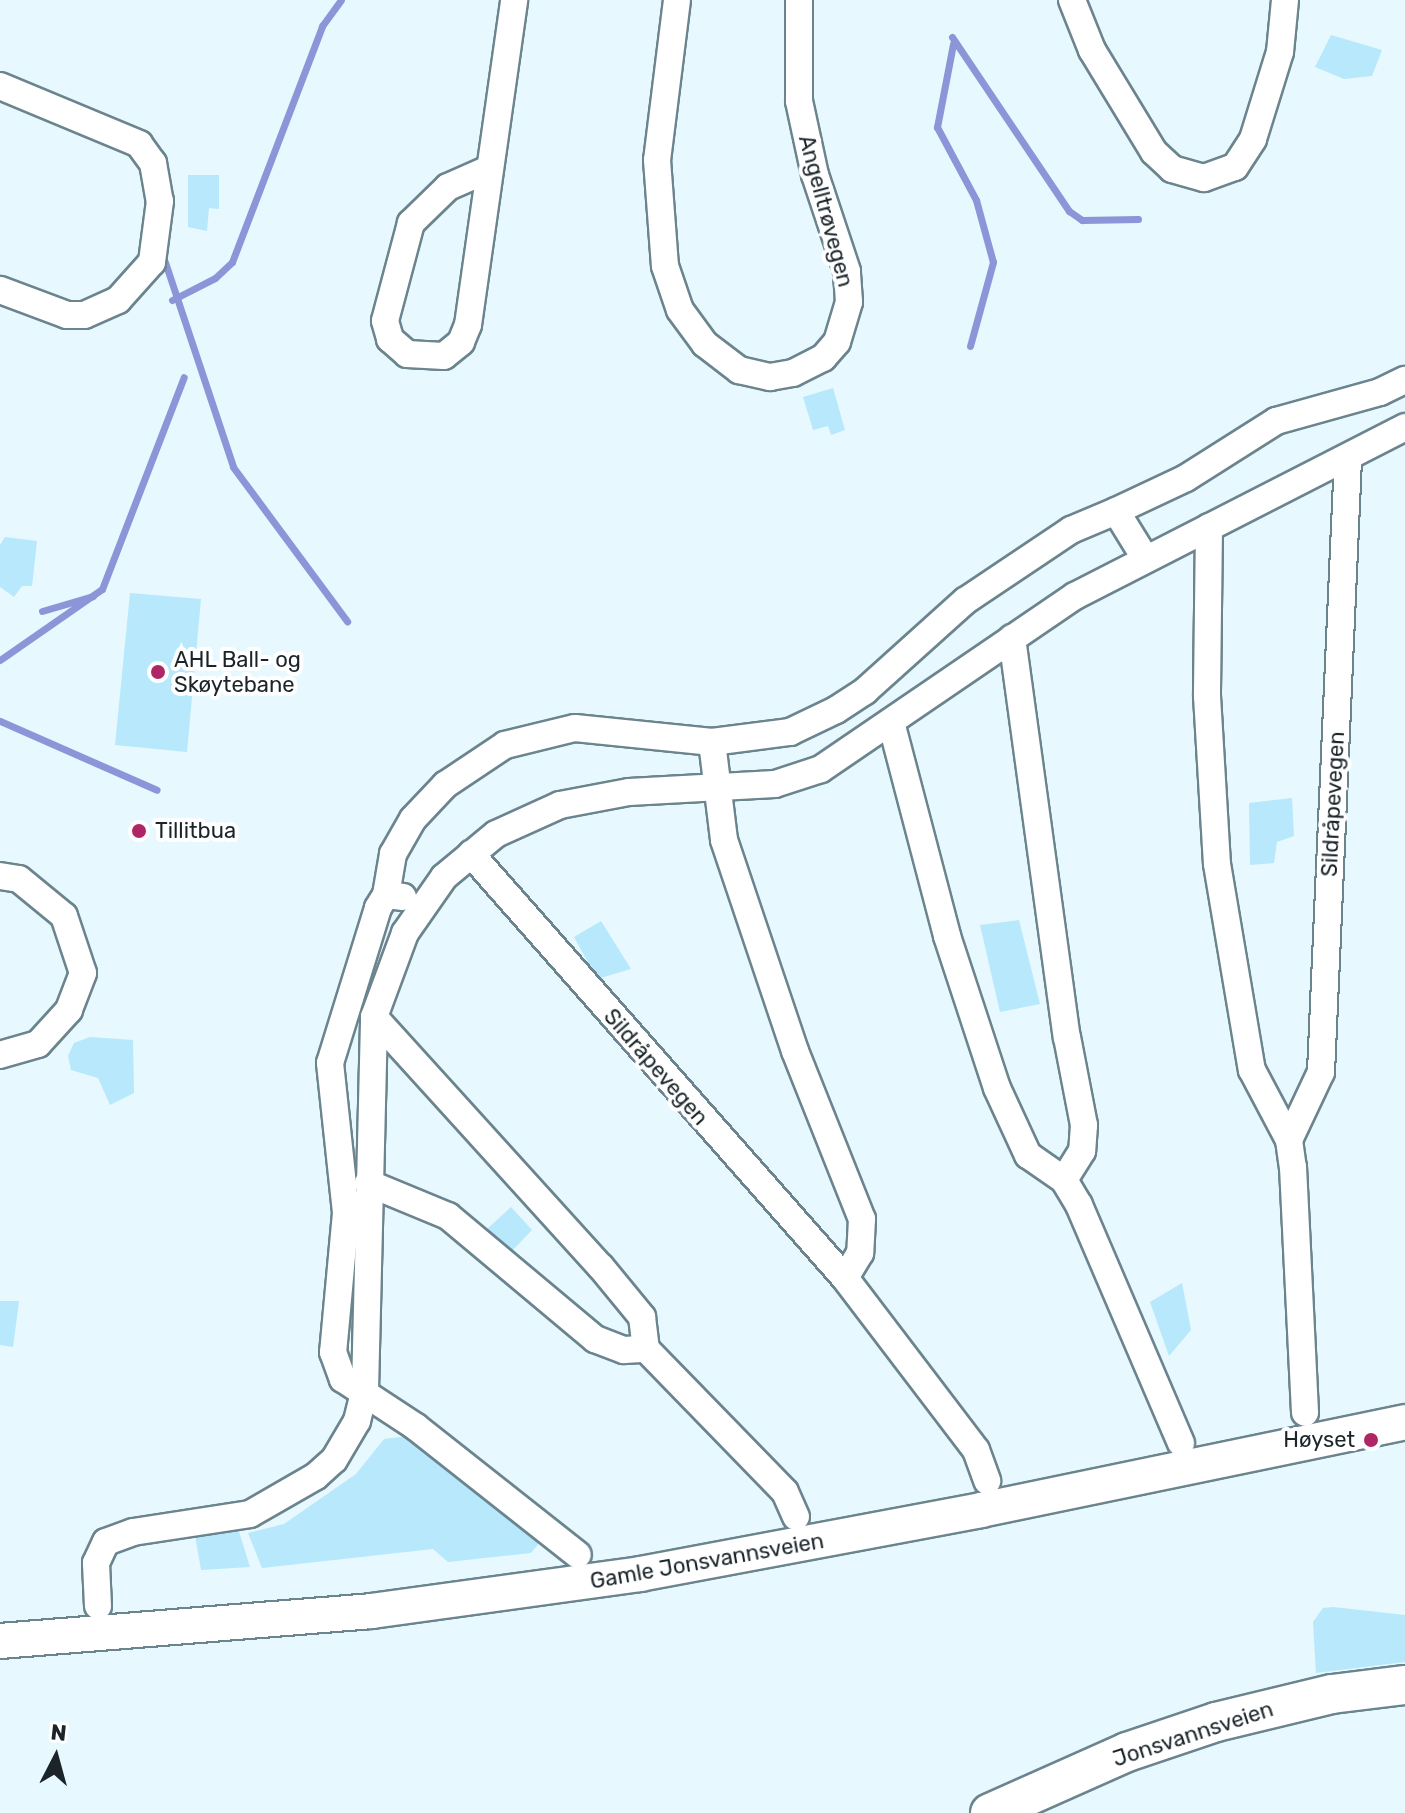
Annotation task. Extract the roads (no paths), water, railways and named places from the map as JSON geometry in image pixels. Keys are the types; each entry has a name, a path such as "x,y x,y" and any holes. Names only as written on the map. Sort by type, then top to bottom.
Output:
{"main road":[{"name":"Jonsvannsveien","path":"990,1813 1127,1752 1216,1722 1332,1694 1405,1685"}],"street":[{"path":"489,169 448,187 411,223 385,321 390,339 407,354 444,356 465,334 514,0"},
{"name":"Angelltrøvegen","path":"677,0 658,155 665,266 680,310 705,344 739,370 770,377 793,373 823,358 837,342 849,302 847,271 815,175 799,101 799,0"},
{"path":"1072,0 1092,50 1154,152 1172,169 1204,178 1235,167 1253,139 1280,52 1285,0"},
{"path":"0,86 139,144 153,163 160,201 152,262 118,300 84,315 67,315 0,290"},
{"path":"578,1555 354,1384 332,1336 346,1213 330,1063 370,927 386,895 393,854 430,799 479,760 550,731 606,728 712,742 753,740 805,725 865,691 965,601 1027,555 1167,487 1276,421 1380,392 1405,380"},
{"path":"98,1606 96,1563 106,1542 133,1532 231,1520 298,1489 334,1460 357,1421 354,1384 368,1183 374,1017 392,960 425,901 471,854 506,829 560,805 629,792 716,789 801,777 891,722 1012,638 1145,558 1348,459 1405,427"},
{"name":"Sildråpevegen","path":"1289,1140 1321,1072 1348,459"},
{"path":"1116,511 1145,558"},
{"name":"Sildråpevegen","path":"1209,527 1208,730 1223,916 1252,1070 1289,1140 1305,1413"},
{"path":"1012,638 1067,1037 1084,1125 1082,1151 1064,1180"},
{"path":"891,722 982,1051 1028,1155 1064,1180 1181,1443"},
{"path":"712,742 720,825 795,1051 848,1183 863,1231 857,1262 845,1278"},
{"name":"Sildråpevegen","path":"471,854 845,1278 976,1450 987,1481"},
{"path":"0,876 19,879 64,916 83,973 69,1010 38,1044 0,1055"},
{"path":"386,895 425,901"},
{"path":"374,1017 642,1317 646,1349 785,1492 796,1517"},
{"path":"368,1183 448,1216 595,1339 624,1350 646,1349"},
{"name":"Gamle Jonsvannsveien","path":"0,1641 371,1611 640,1574 1405,1422"}],"waterway":[{"path":"172,300 215,278 232,262 322,26 341,0"},
{"path":"952,37 1069,211 1082,220 1138,219"},
{"path":"953,44 937,127 976,200 993,262 970,346"},
{"path":"165,262 233,467 347,621"},
{"path":"0,660 102,589 184,377"},
{"path":"42,611 93,596"},
{"path":"0,721 157,790"}],"place":[{"name":"AHL Ball- og Skøytebane","path":"158,672"},
{"name":"Tillitbua","path":"139,831"},
{"name":"Høyset","path":"1371,1440"}]}
